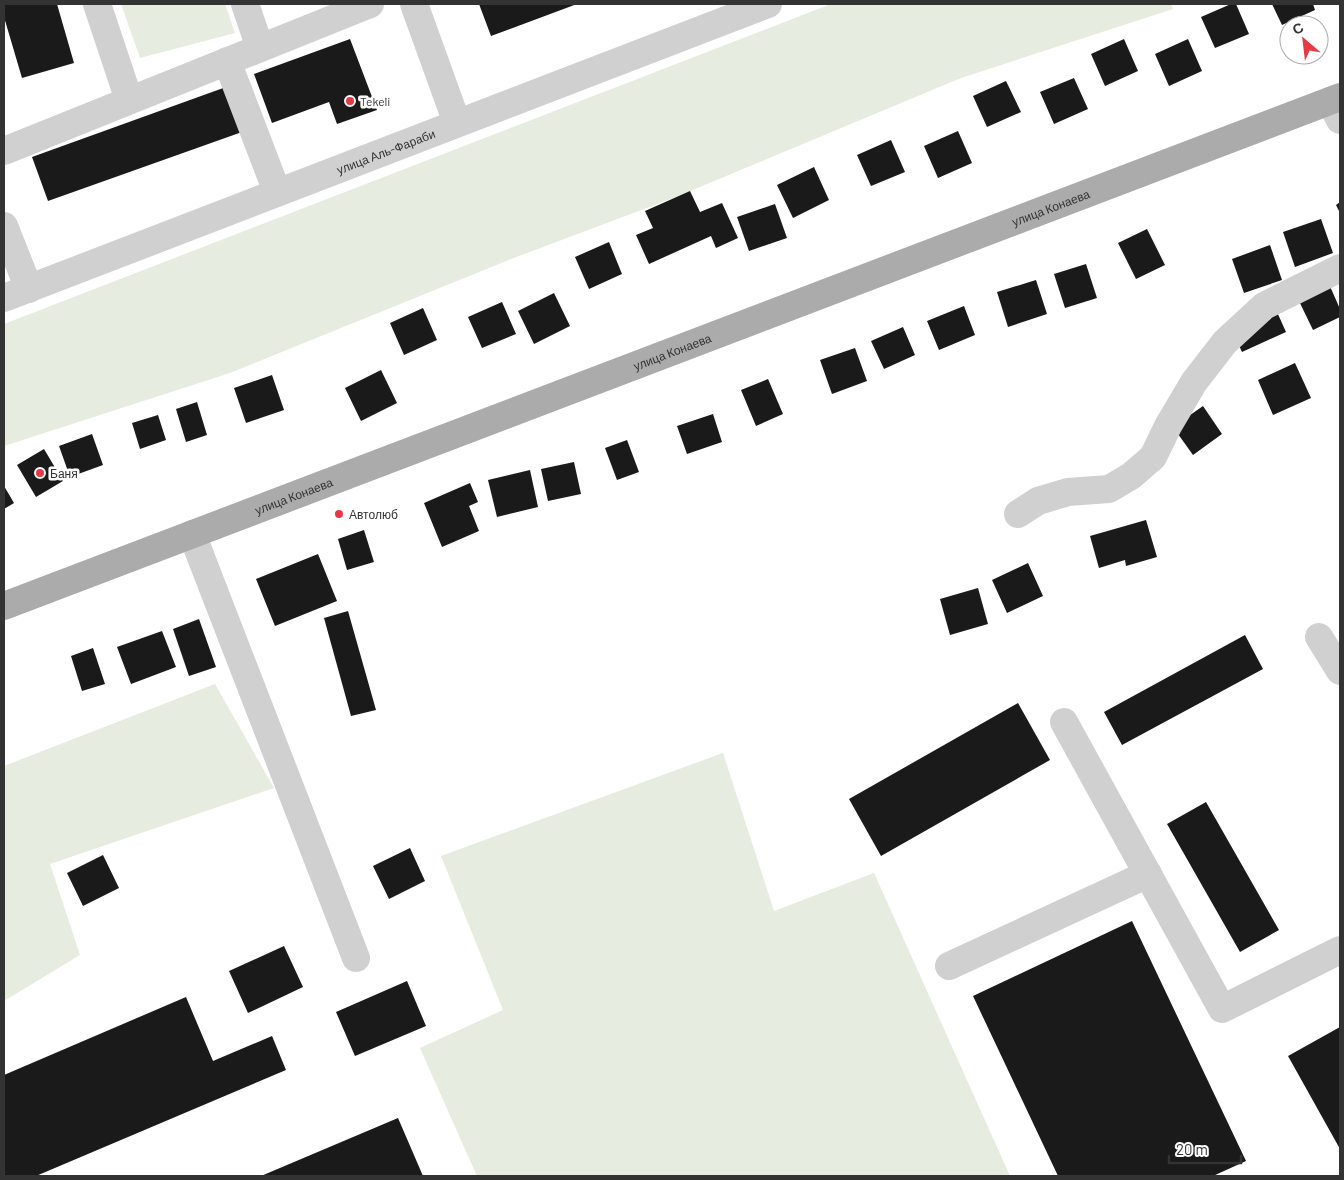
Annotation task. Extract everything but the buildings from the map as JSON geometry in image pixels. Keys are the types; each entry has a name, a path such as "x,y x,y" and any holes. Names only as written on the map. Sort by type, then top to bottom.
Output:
{"main road":[{"name":"улица Конаева","path":"4,606 1337,106"}],"street":[{"path":"96,4 129,100"},
{"path":"245,4 260,48"},
{"path":"4,151 370,4"},
{"path":"414,4 457,123"},
{"name":"улица Аль-Фараби","path":"4,298 768,4"},
{"path":"227,61 277,192"},
{"path":"4,226 29,289"},
{"path":"1018,514 1038,501 1068,492 1109,490 1131,476 1153,457 1168,426 1194,382 1225,342 1264,306 1340,268"},
{"path":"192,534 356,958"},
{"path":"1319,636 1340,671"},
{"path":"1064,722 1222,1009 1340,950"},
{"path":"949,966 1148,874"}],"shaded area":[{"path":"121,4 225,4 235,33 140,58"},
{"path":"831,4 1171,4 1173,9 961,78 676,197 511,259 230,373 4,446 4,324"},
{"path":"215,684 274,788 50,864 80,955 4,1001 4,766"},
{"path":"723,753 774,911 874,873 1010,1176 477,1176 420,1048 503,1010 441,856"}],"place":[{"name":"Tekeli","path":"350,101"},
{"name":"Баня","path":"40,473"},
{"name":"Автолюб","path":"339,514"}]}
